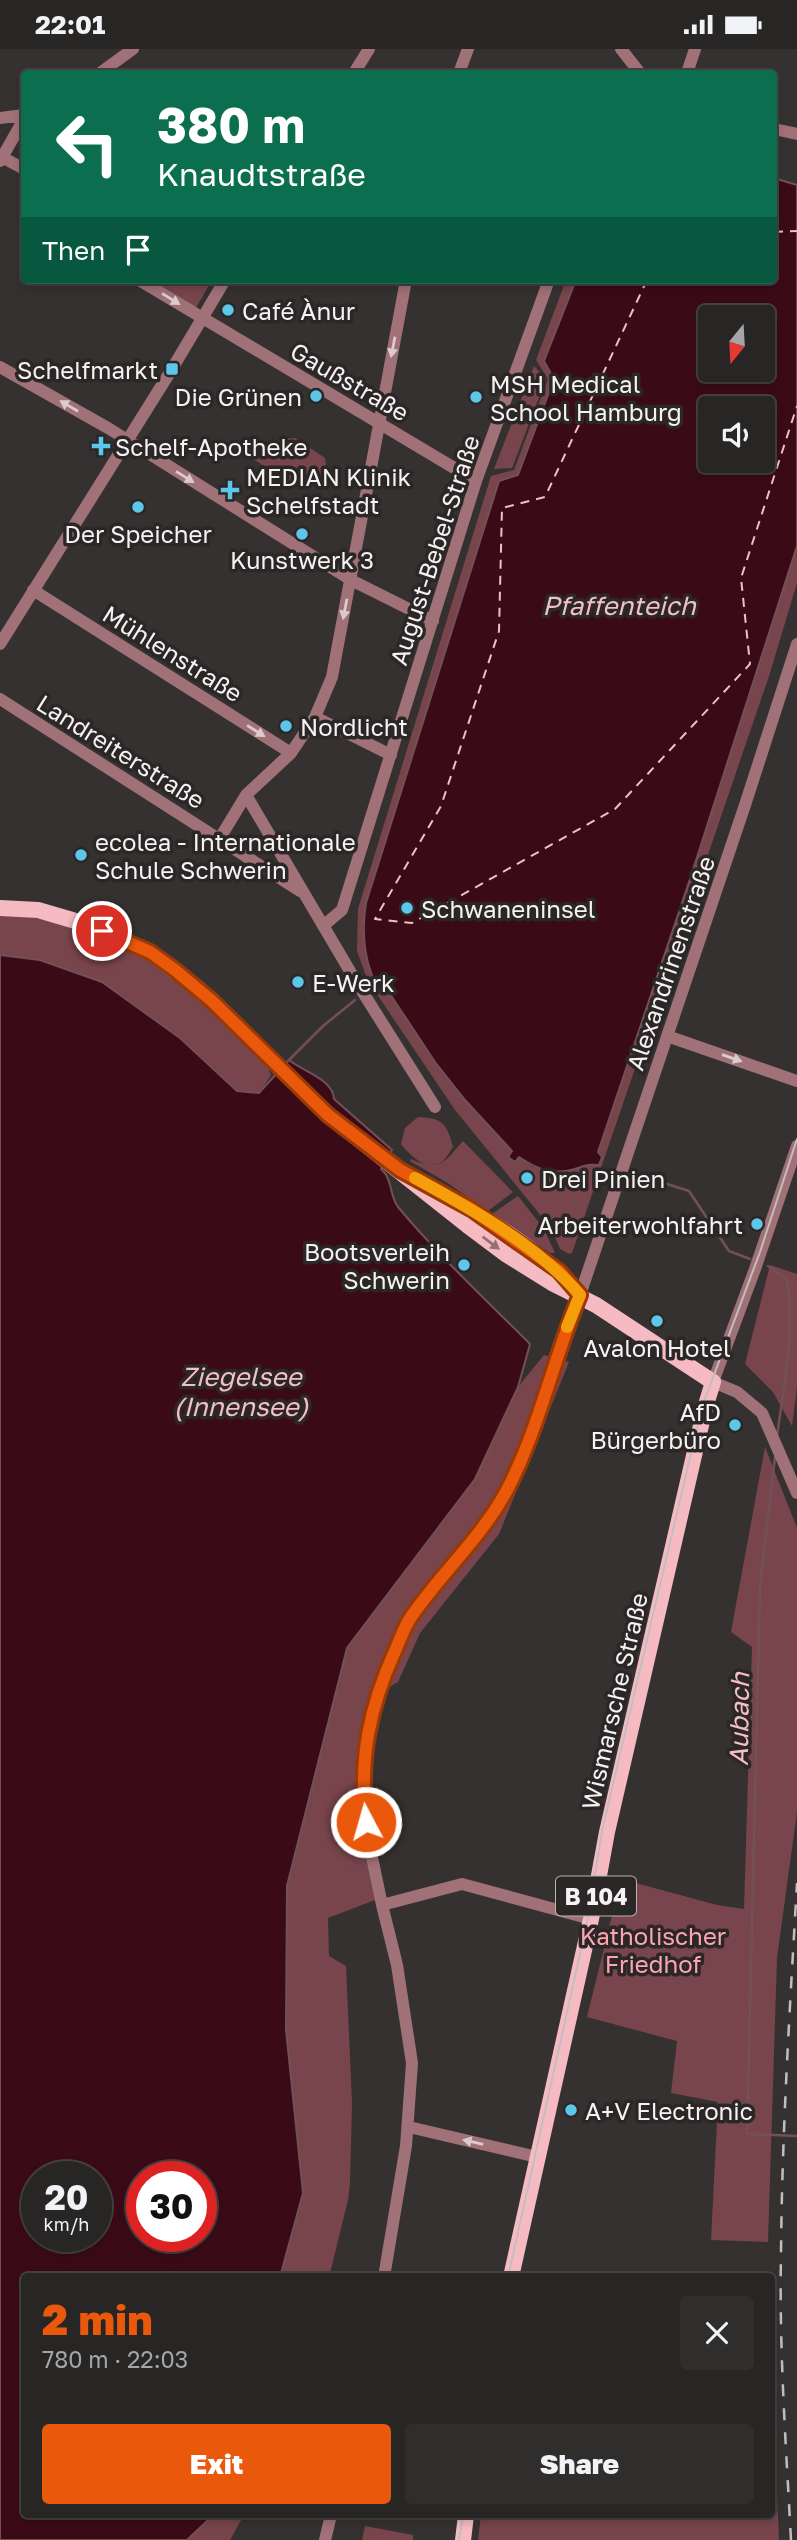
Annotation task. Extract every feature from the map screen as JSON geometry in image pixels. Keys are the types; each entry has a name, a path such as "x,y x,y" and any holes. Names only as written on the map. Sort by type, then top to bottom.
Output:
{"main road":[{"path":"0,908 38,910 79,922 150,952 199,989 328,1115 507,1255 552,1283 580,1295 713,1382"},
{"name":"Wismarsche Straße","path":"512,2273 591,1919 607,1832 713,1382"},
{"path":"463,2540 466,2518"}],"street":[{"path":"104,70 133,49"},
{"path":"460,70 468,49"},
{"path":"621,49 638,70"},
{"path":"689,70 695,49"},
{"path":"355,70 362,52"},
{"path":"0,116 21,117"},
{"path":"21,122 1,158 21,168"},
{"path":"777,130 797,134"},
{"name":"Gaußstraße","path":"145,284 477,481"},
{"path":"0,644 223,284"},
{"path":"220,838 246,795 291,753 314,717 332,677 405,284"},
{"name":"August-Bebel-Straße","path":"323,926 342,910 477,481 549,284"},
{"path":"0,367 127,441 351,580 433,621"},
{"name":"Mühlenstraße","path":"33,590 291,753"},
{"name":"Alexandrinenstraße","path":"385,2273 409,2127 412,2063 397,1965 369,1843 362,1776 365,1744 376,1696 409,1619 492,1518 527,1451 554,1374 566,1328 580,1295 791,682 797,644"},
{"name":"Landreiterstraße","path":"0,699 303,893"},
{"path":"314,717 391,755"},
{"path":"246,795 435,1107"},
{"path":"667,1036 797,1081"},
{"name":"Wismarsche Straße","path":"713,1382 797,1146"},
{"path":"713,1382 750,1401 762,1413 797,1493"},
{"path":"382,1905 463,1884 591,1919"},
{"path":"409,2127 537,2157"},
{"path":"325,2540 330,2518"}],"green space":[{"path":"146,284 210,284 193,313"},
{"path":"564,284 574,284 544,361 554,378 364,918 368,958 373,977 383,995 390,993 435,1062 465,1100 513,1152 508,1157 515,1162 519,1157 533,1167 577,1168 586,1163 599,1165 602,1157 597,1153 690,879 797,546 797,583 770,673 572,1253 569,1254 560,1249 551,1228 455,1110 368,981 357,951 358,909 491,476 514,470 548,379 536,360"},
{"path":"534,366 546,379 512,468 494,469"},
{"path":"295,438 325,458 327,472 318,485 294,484 248,456 270,443"},
{"path":"0,913 90,931 153,960 183,983 219,1017 265,1062 271,1075 259,1093 237,1091 180,1038 40,960 0,955"},
{"path":"418,1117 438,1121 449,1133 453,1147 442,1162 436,1165 424,1164 401,1144 405,1128"},
{"path":"463,1141 513,1192 488,1211 410,1161 411,1159 429,1165 441,1163"},
{"path":"518,1196 544,1229 555,1253 550,1253 492,1214"},
{"path":"770,1265 797,1274 797,1387 792,1426 773,1392 745,1364"},
{"path":"544,1355 569,1362 499,1534 420,1633 398,1682 368,1699 354,1799 375,1900 328,1918 329,1956 346,1966 352,2103 348,2200 330,2273 281,2273 303,2193 286,2030 287,1886 347,1648 475,1479 518,1387"},
{"name":"Katholischer Friedhof","path":"765,1447 797,1528 797,1812 777,1958 768,2242 711,2240 718,2102 671,2093 677,2041 587,2017 621,1879 717,1905 744,1909 752,1647 731,1632"},
{"path":"775,2449 779,2540 478,2540 481,2518 775,2518"},
{"path":"208,2518 242,2518 230,2540 187,2540"},
{"path":"365,2526 413,2535 413,2540 362,2540"}],"water":[{"name":"Pfaffenteich","path":"777,179 797,185 797,546 690,879 598,1152 602,1157 599,1165 562,1171 540,1168 519,1157 515,1162 508,1157 512,1151 465,1100 435,1062 390,994 383,995 368,963 364,927 366,903 499,481 518,475 554,379 544,361 574,284 777,284"},
{"name":"Ziegelsee (Innensee)","path":"0,955 40,960 102,982 180,1038 237,1091 259,1093 289,1060 323,1081 334,1099 392,1150 381,1169 387,1177 398,1207 446,1260 530,1344 518,1387 475,1479 347,1648 287,1886 286,2030 303,2193 281,2273 21,2273 21,2518 208,2518 187,2540 0,2540"}],"waterway":[{"path":"289,1060 323,1026 355,1000"},
{"name":"Aubach","path":"633,1173 689,1191 729,1251 750,1259"},
{"name":"Aubach","path":"768,1266 787,1280 789,1299 788,1358 777,1436"},
{"name":"Aubach","path":"775,1457 760,1586 747,2134 797,2136"}],"ferry route":[{"path":"777,232 797,231"},
{"path":"645,284 545,497 502,508 499,631 441,806 375,919 412,923 615,809 750,664 741,578 797,406"}],"tram line":[{"path":"509,2273 588,1918 602,1831 702,1407 760,1252 797,1139"},
{"path":"459,2540 463,2518"}],"railway":[{"path":"791,2540 783,2397 781,2290 785,2115 797,1883"}],"slow traffic":[{"path":"415,1178 471,1209 559,1271 580,1295 567,1327"}],"place":[{"name":"Café Ànur","path":"228,310"},
{"name":"Schelfmarkt","path":"172,369"},
{"name":"Die Grünen","path":"316,396"},
{"name":"MSH Medical School Hamburg","path":"476,397"},
{"name":"Schelf-Apotheke","path":"101,446"},
{"name":"MEDIAN Klinik Schelfstadt","path":"230,490"},
{"name":"Der Speicher","path":"138,507"},
{"name":"Kunstwerk 3","path":"302,534"},
{"name":"Nordlicht","path":"286,726"},
{"name":"ecolea - Internationale Schule Schwerin","path":"81,855"},
{"name":"Schwaneninsel","path":"407,908"},
{"name":"E-Werk","path":"298,982"},
{"name":"Drei Pinien","path":"527,1178"},
{"name":"Arbeiterwohlfahrt","path":"757,1224"},
{"name":"Bootsverleih Schwerin","path":"464,1265"},
{"name":"Avalon Hotel","path":"657,1321"},
{"name":"AfD Bürgerbüro","path":"735,1425"},
{"name":"A+V Electronic","path":"571,2110"}],"route":[{"path":"102,931 150,952 175,970 212,1001 328,1115 400,1170 471,1209 559,1271 580,1295 566,1328 554,1374 527,1451 507,1490 492,1518 409,1619 390,1661 376,1696 365,1744 362,1776 366,1822"}]}
